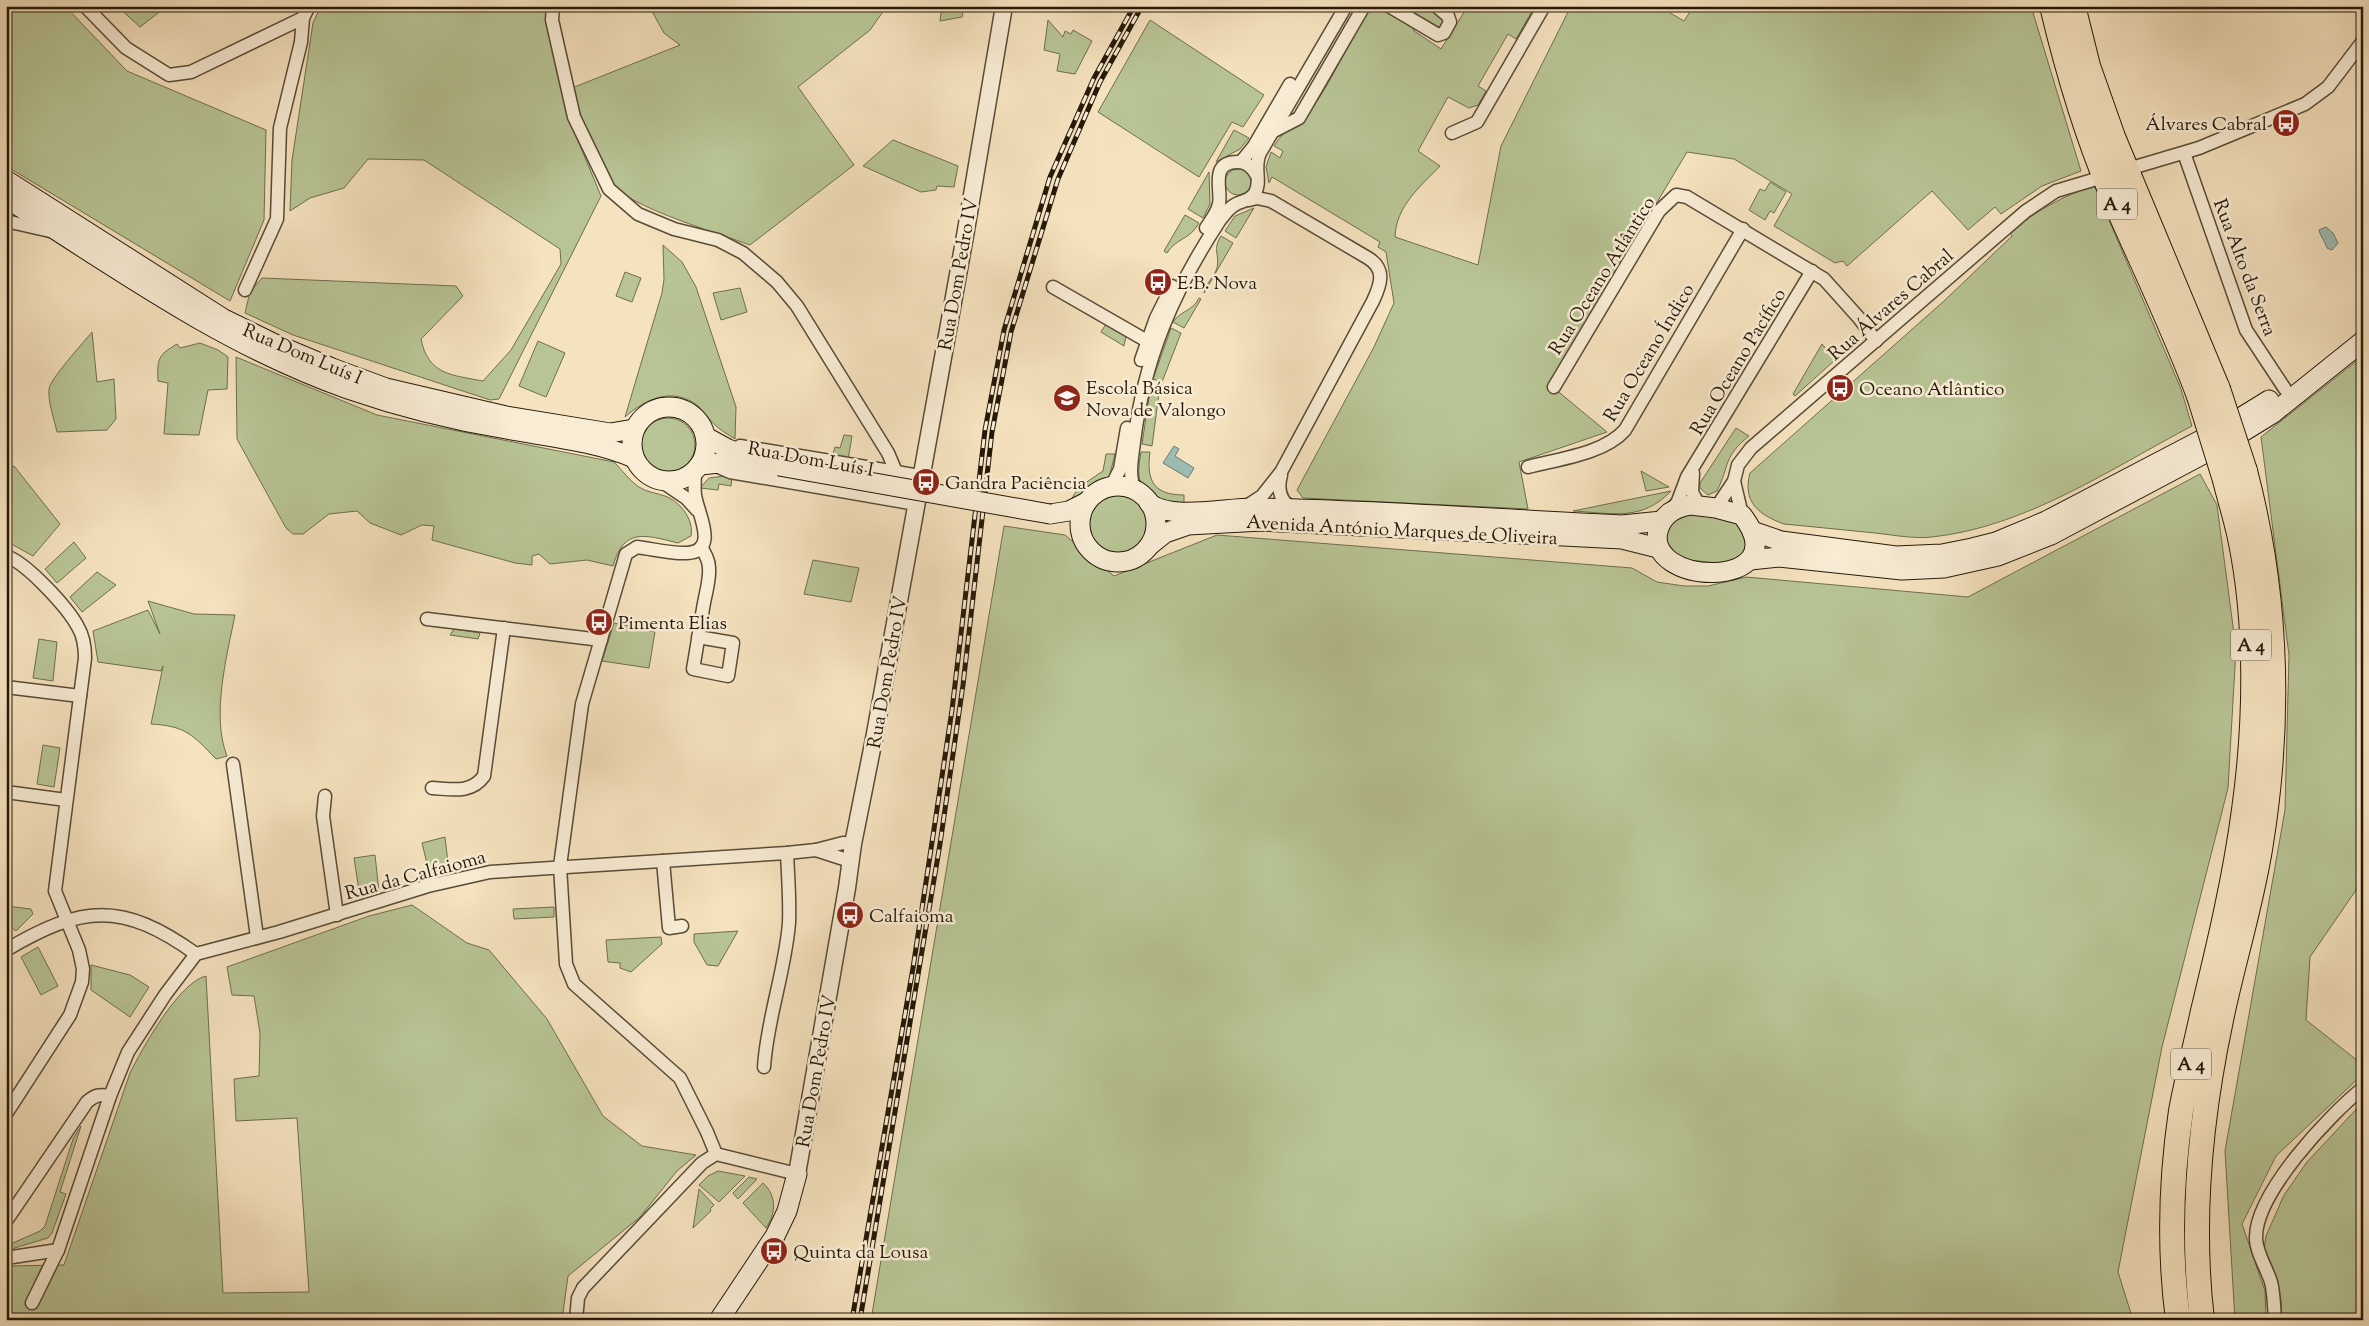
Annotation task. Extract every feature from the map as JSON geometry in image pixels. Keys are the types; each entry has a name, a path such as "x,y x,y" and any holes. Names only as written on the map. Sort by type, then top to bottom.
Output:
{"highway":[{"name":"A 4","path":"2052,6 2063,53 2087,131 2110,190 2174,330 2209,392"},
{"name":"A 4","path":"2073,6 2088,66 2113,137 2146,221 2196,332 2209,392 2235,476 2258,520 2272,622 2274,700 2270,772 2261,844 2221,1020 2198,1173 2196,1242 2202,1320"},
{"name":"A 4","path":"2178,1320 2172,1245 2175,1168 2181,1111 2227,908 2244,812 2251,754 2252,673 2249,605 2240,540 2235,476"}],"main road":[{"name":"Rua Dom Luís I","path":"6,180 224,319 275,344 332,368 386,388 506,416 610,433 634,429 648,413 670,407 690,413 705,434 728,449 772,464"},
{"name":"Rua Dom Luís I","path":"6,198 224,333 287,364 348,389 456,420 607,447 634,458 642,470 661,481 683,479 702,467 772,464"},
{"path":"2288,394 2363,327"},
{"path":"2288,394 2363,341"},
{"name":"Avenida António Marques de Oliveira","path":"1150,545 1165,533 1188,525 1282,510 1622,525 1667,516 1682,506 1707,506 1747,523 1781,541 1896,556 1942,554 1980,546 2016,534 2069,510 2288,394"},
{"name":"Avenida António Marques de Oliveira","path":"1282,510 1622,539 1658,548 1663,556 1674,564 1706,572 1722,573 1735,570 1750,560 1779,557 1902,570 1944,568 1998,556 2051,534 2228,441 2288,394"},
{"path":"634,429 632,444 634,458"},
{"path":"702,467 706,452 705,434"},
{"path":"772,464 1050,514 1069,511 1087,502 1100,490 1124,486 1142,497 1156,509 1175,512 1245,508 1282,510"},
{"path":"1087,502 1080,520 1085,544 1094,554 1105,560 1117,562 1130,560 1141,554 1150,545 1155,533 1156,520 1142,497"},
{"path":"1050,514 1082,535"},
{"path":"1658,548 1657,537 1667,516"},
{"path":"1747,523 1755,547 1750,560"},
{"name":"Rua Dom Pedro IV","path":"719,1320 774,1236 787,1210 796,1174"}],"street":[{"path":"85,6 126,48 169,75 191,72 303,18"},
{"path":"245,290 277,218 280,128 301,42 303,18 309,6"},
{"path":"552,6 552,20 574,117 609,190 638,214 674,229 718,240 743,253 776,282 797,306 888,452 896,472"},
{"name":"Rua Dom Pedro IV","path":"796,1174 852,844 874,740 920,476 965,236 1004,6"},
{"path":"1241,162 1254,146 1336,6"},
{"path":"1142,497 1130,474 1140,396 1152,354 1169,311 1220,220 1255,194 1257,159 1346,6"},
{"path":"1389,6 1438,35 1444,33 1450,22 1448,16 1436,6"},
{"path":"1452,133 1477,122 1544,6"},
{"path":"1272,132 1299,118 1364,8"},
{"path":"2135,167 2184,153 2305,104 2328,87 2363,41"},
{"name":"Rua Alto da Serra","path":"2184,153 2246,330 2288,394"},
{"path":"1111,487 1120,469 1134,387 1147,341 1163,303 1216,211 1220,198 1218,175 1227,164 1241,162 1247,164 1271,201"},
{"name":"Rua Álvares Cabral","path":"1707,506 1734,481 1738,465 1751,448 2026,211 2056,191 2093,180"},
{"path":"1218,188 1226,199 1244,201 1257,198 1271,201 1366,256 1378,266 1381,272 1380,286 1281,472 1262,496 1245,508"},
{"name":"Rua Oceano Atlântico","path":"1554,387 1665,204 1676,195 1687,197 1824,278 1859,318 1876,341"},
{"path":"6,220 24,223 44,231 57,230"},
{"name":"Rua Oceano Índico","path":"1528,468 1602,447 1621,435 1743,229"},
{"name":"Rua Oceano Pacífico","path":"1667,516 1687,477 1812,271"},
{"path":"1053,287 1147,341"},
{"name":"Rua Dom Luís I","path":"705,434 750,448 920,476"},
{"path":"702,467 694,493 698,512 705,528 705,541 701,547 689,553 637,547 626,554 582,704 560,866 566,964 574,984 680,1078 708,1132 716,1154"},
{"name":"Rua Dom Luís I","path":"702,467 916,504"},
{"path":"1693,470 1692,492 1707,506"},
{"path":"1281,472 1279,481 1282,510"},
{"path":"661,481 686,498 698,512"},
{"path":"1734,481 1747,523"},
{"path":"698,637 710,570 708,558 701,547"},
{"path":"6,556 15,559 43,584 78,626 84,642 85,658 55,891 68,919 83,969 78,999 70,1015 6,1114"},
{"path":"427,619 600,640"},
{"path":"432,788 463,790 478,785 484,776 504,628"},
{"path":"6,687 80,696"},
{"path":"233,764 257,937"},
{"path":"6,792 66,800"},
{"path":"325,796 323,816 337,914"},
{"name":"Rua da Calfaioma","path":"196,954 469,876 560,866 663,862 787,853 816,850 843,843 852,844"},
{"name":"Rua da Calfaioma","path":"816,850 850,861"},
{"path":"764,1067 765,1048 777,994 789,922 787,853"},
{"path":"663,862 669,928 682,926"},
{"path":"6,950 38,931 68,919 99,914 129,919 153,929 196,954 165,995 128,1052 110,1096 58,1250 32,1303"},
{"path":"2275,1320 2271,1284 2256,1239 2260,1219 2283,1172 2323,1127 2363,1088"},
{"path":"6,1221 87,1102 93,1096 102,1094 110,1096"},
{"path":"576,1320 578,1298 583,1288 702,1163 716,1154 796,1174"},
{"path":"6,1258 58,1250"}],"green space":[{"path":"6,6 65,6 127,71 266,130 264,220 230,301 6,166"},
{"path":"117,6 167,6 140,27"},
{"path":"321,6 547,6 571,124 601,196 499,399 490,400 293,335 245,313 250,292 262,278 456,286 463,296 421,339 424,351 429,360 443,371 452,375 483,381 511,350 561,264 560,249 424,160 368,159 344,188 310,198 290,211 292,160 313,23"},
{"path":"649,6 887,6 870,30 798,87 854,165 750,245 639,203 614,186 593,152 572,88 680,45 664,33"},
{"path":"957,6 964,6 962,17 940,21 941,13"},
{"path":"1376,6 1385,9 1412,25 1414,31 1441,49 1468,6 1535,6 1516,39 1508,34 1478,86 1486,91 1478,105 1469,108 1448,97 1418,151 1440,166 1404,206 1396,226 1395,237 1478,265 1501,146 1571,6 1658,6 1684,21 1694,6 2031,6 2081,171 2042,186 2001,214 1995,207 1968,230 1932,191 1847,266 1843,261 1835,263 1774,226 1792,194 1734,159 1687,152 1549,384 1607,432 1519,462 1528,509 1303,498 1297,490 1374,347 1394,303 1386,252 1378,247 1380,242 1272,177 1269,183 1266,167 1271,152 1280,158 1283,151 1274,146 1287,130 1310,111 1322,94 1354,37 1350,35 1369,8"},
{"path":"1403,6 1420,7 1432,11 1444,23 1439,27"},
{"path":"1048,20 1063,37 1065,31 1071,34 1073,30 1092,41 1075,74 1057,71 1060,54 1044,50"},
{"path":"1150,20 1264,95 1243,127 1232,122 1199,177 1098,112"},
{"path":"1234,130 1249,138 1240,149 1216,162"},
{"path":"893,140 958,166 954,187 937,186 936,190 921,192 863,166"},
{"path":"1238,169 1247,173 1251,182 1247,191 1238,195 1229,191 1225,182 1229,173"},
{"path":"1209,172 1210,204 1203,218 1188,209"},
{"path":"1770,182 1786,192 1774,213 1770,211 1765,220 1749,210 1760,189 1765,191"},
{"path":"2094,185 2181,389 2192,426 2066,494 2034,509 1967,531 1918,538 1784,524 1760,512 1751,500 1748,492 1750,473 1944,301 2012,236 2010,232 2050,205"},
{"path":"1254,208 1236,238 1225,231 1235,216"},
{"path":"1185,215 1199,223 1191,233 1175,244 1167,253 1164,251"},
{"path":"1221,236 1233,243 1204,293 1217,268 1217,245"},
{"path":"663,245 682,262 696,287 736,407 735,439 716,425 698,406 689,400 679,397 669,396 650,400 625,417 662,293 664,279"},
{"path":"625,272 641,278 632,302 616,296"},
{"path":"740,288 747,312 721,320 713,293"},
{"path":"1199,298 1201,299 1184,328 1173,322 1179,315 1193,306"},
{"path":"1106,324 1126,336 1124,346 1101,332"},
{"path":"1171,328 1181,333 1162,382 1153,379"},
{"path":"92,332 97,382 114,379 116,419 107,430 57,432 50,405 49,389 61,369"},
{"path":"538,341 565,353 546,397 519,386"},
{"path":"200,343 218,350 228,357 227,389 208,390 199,435 164,434 168,383 158,381 160,358 166,351 177,344 180,348"},
{"path":"1822,344 1835,360 1795,396 1793,394"},
{"path":"2363,356 2363,880 2310,957 2306,1020 2363,1065 2363,1074 2276,1156 2242,1224 2265,1291 2266,1320 2235,1320 2225,1151 2285,810 2289,655 2261,437"},
{"path":"236,357 377,415 614,462 639,487 665,496 681,507 688,518 691,536 678,543 646,536 630,539 623,545 613,566 587,560 550,564 539,554 532,556 532,565 515,563 432,540 434,526 422,525 401,535 370,523 357,511 329,514 303,534 293,534 286,528 237,439"},
{"path":"1150,391 1159,393 1152,446 1142,444"},
{"path":"663,418 673,418 683,422 691,430 695,445 691,460 683,468 673,472 663,472 653,468 645,460 641,450 641,440 645,430 653,422"},
{"path":"1736,428 1749,436 1731,456 1717,491 1708,495 1700,488 1700,483"},
{"path":"844,435 852,436 848,460 832,457 835,447 840,448"},
{"path":"1141,452 1150,452 1149,471 1154,484 1165,492 1184,495 1184,506 1157,497 1145,489 1139,476"},
{"path":"1106,454 1115,454 1109,478 1091,488 1078,501 1071,500 1078,488 1103,471"},
{"path":"14,466 60,524 33,556 6,541 6,470"},
{"path":"1641,471 1669,487 1646,491"},
{"path":"2200,474 2217,505 2236,649 2228,788 2162,1047 2118,1272 2133,1320 871,1320 1004,526 1065,535 1114,576 1217,535 1632,568 1657,582 1684,586 1708,586 1746,577 1968,597"},
{"path":"732,477 731,486 719,484 718,490 700,488 709,478"},
{"path":"1671,491 1660,501 1637,511 1613,514 1573,511"},
{"path":"1118,493 1136,499 1144,507 1150,525 1144,543 1136,551 1118,557 1100,551 1092,543 1086,525 1092,507 1100,499"},
{"path":"1696,513 1736,522 1747,542 1742,554 1725,564 1681,559 1665,540 1666,534 1668,528 1675,520"},
{"path":"74,542 86,558 57,583 45,569"},
{"path":"813,560 859,568 851,602 804,594"},
{"path":"97,572 116,585 82,612 70,597"},
{"path":"148,601 194,614 235,615 220,704 222,740 227,756 216,759 188,733 173,727 151,724 163,666 161,671 98,662 93,631 148,610 160,634"},
{"path":"614,623 655,632 649,668 602,661"},
{"path":"454,629 480,633 478,639 450,635"},
{"path":"39,639 57,642 53,681 33,678"},
{"path":"43,745 60,748 54,787 37,784"},
{"path":"445,837 449,871 430,876 422,843"},
{"path":"375,855 379,892 360,897 354,858"},
{"path":"412,905 467,943 489,950 547,1019 603,1116 642,1146 696,1155 677,1171 640,1217 568,1276 562,1320 6,1320 6,1266 64,1265 130,1073 152,1033 173,1003 195,981 206,976 223,1293 309,1292 297,1118 236,1121 234,1079 259,1076 260,1033 254,996 232,995 227,967 369,916"},
{"path":"6,906 31,909 33,914 16,931 8,920"},
{"path":"554,907 554,917 514,919 513,909"},
{"path":"738,931 718,966 707,965 694,942 694,934"},
{"path":"661,937 662,944 631,972 620,968 620,963 608,962 606,940"},
{"path":"38,947 58,986 41,995 21,957"},
{"path":"91,965 130,975 149,987 130,1017 91,990"},
{"path":"2363,1102 2363,1320 2282,1320 2281,1300 2275,1273 2264,1248 2266,1236 2284,1195 2307,1162"},
{"path":"81,1126 60,1192 66,1194 52,1233 48,1238 8,1250 6,1246 40,1231 45,1226 73,1139"},
{"path":"718,1171 745,1176 719,1202 699,1185 708,1176"},
{"path":"749,1177 757,1179 738,1199 733,1193"},
{"path":"763,1183 771,1193 774,1205 772,1216 766,1228 743,1203"},
{"path":"699,1189 714,1205 710,1209 711,1211 693,1228"}],"water":[{"path":"2326,227 2333,233 2338,243 2332,250 2327,248 2319,230"},
{"path":"1174,446 1179,449 1175,456 1194,468 1188,478 1163,463"}],"railway":[{"path":"852,1320 913,968 952,710 985,430 1004,330 1050,177 1094,78 1134,6"},
{"path":"860,1320 940,844 963,685 992,432 1011,332 1058,179 1100,82 1142,6"}],"place":[{"name":"Álvares Cabral","path":"2286,123"},
{"name":"E.B. Nova","path":"1158,282"},
{"name":"Oceano Atlântico","path":"1840,388"},
{"name":"Escola Básica Nova de Valongo","path":"1067,398"},
{"name":"Gandra Paciência","path":"926,482"},
{"name":"Pimenta Elias","path":"599,622"},
{"name":"Calfaioma","path":"850,915"},
{"name":"Quinta da Lousa","path":"774,1251"}]}
